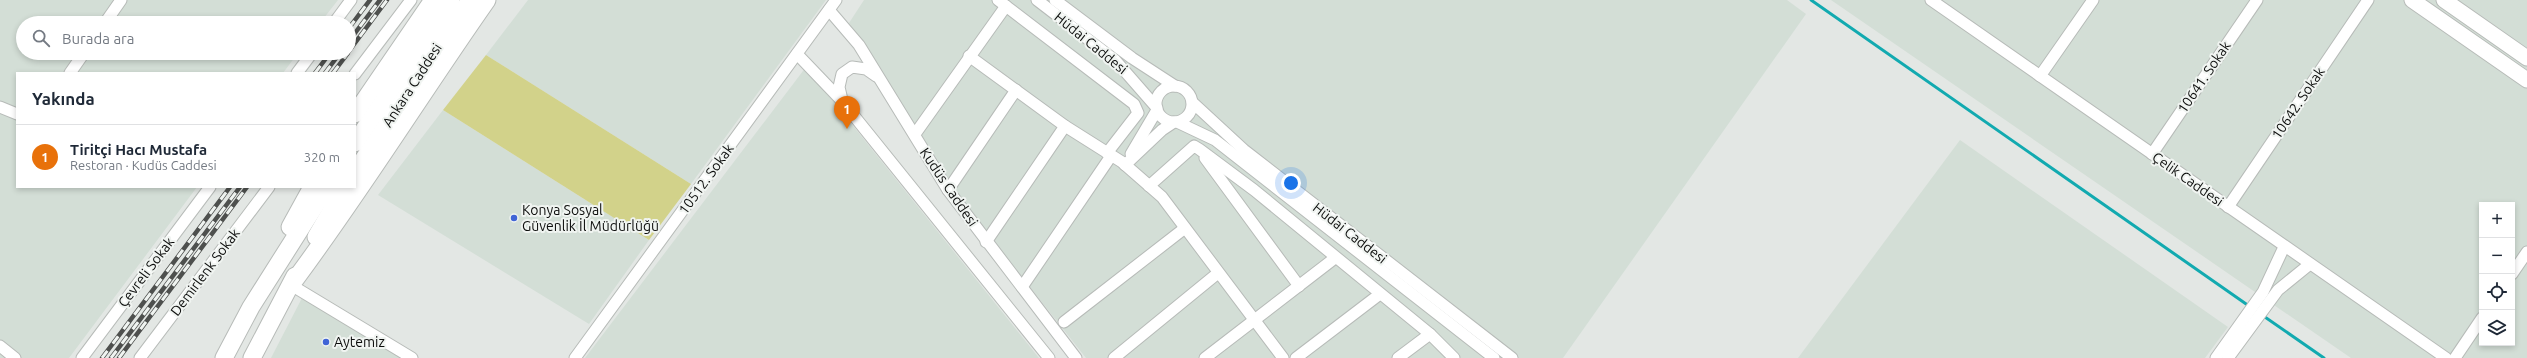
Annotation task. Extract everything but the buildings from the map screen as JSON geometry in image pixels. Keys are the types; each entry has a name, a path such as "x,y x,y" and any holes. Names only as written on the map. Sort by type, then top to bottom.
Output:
{"highway":[{"path":"356,113 433,0"},
{"name":"Ankara Caddesi","path":"356,142 451,0"},
{"name":"Ankara Caddesi","path":"356,171 470,0"},
{"path":"290,285 332,230 432,78 487,0"},
{"path":"224,358 251,307 274,256 311,188"},
{"path":"251,307 326,188"},
{"path":"252,358 331,209 344,188"}],"main road":[{"path":"2412,0 2527,80"},
{"path":"2444,0 2527,58"}],"street":[{"path":"110,16 121,0"},
{"path":"339,16 351,0"},
{"path":"356,73 411,0"},
{"name":"10512. Sokak","path":"575,358 836,0"},
{"name":"Hüdai Caddesi","path":"1037,0 1115,60 1157,109"},
{"name":"Hüdai Caddesi","path":"1055,0 1132,58 1175,86"},
{"name":"Çelik Caddesi","path":"1931,0 2284,247 2446,358"},
{"path":"2040,76 2093,0"},
{"name":"10641. Sokak","path":"2152,154 2257,0"},
{"name":"10642. Sokak","path":"2228,207 2368,0"},
{"path":"915,134 969,56 1002,3 1134,104 1138,114 1109,154 1022,287"},
{"name":"Kudüs Caddesi","path":"829,10 859,46 915,134 948,190 986,242 1076,358"},
{"name":"Kudüs Caddesi","path":"797,54 842,101 1049,358"},
{"path":"969,56 1066,126 1125,165 1162,197 1283,358"},
{"path":"71,72 79,60"},
{"path":"298,72 307,60"},
{"path":"842,101 839,87 842,74 852,67 866,69 878,77"},
{"path":"1175,86 1186,90 1192,102 1188,117 1162,130 1125,165 1157,109 1160,94 1164,89 1175,86"},
{"path":"948,190 1016,90"},
{"name":"Hüdai Caddesi","path":"1192,102 1244,150 1512,358"},
{"path":"0,107 16,114"},
{"path":"1157,109 1166,120 1176,122"},
{"name":"Hüdai Caddesi","path":"1176,122 1216,140 1494,358"},
{"path":"986,242 1066,126"},
{"path":"1149,186 1194,146 1254,190 1335,258 1430,334 1454,358"},
{"path":"1199,149 1299,286"},
{"name":"Çevreli Sokak","path":"82,358 209,188"},
{"name":"Demirlenk Sokak","path":"140,358 268,188"},
{"path":"1064,322 1185,228"},
{"path":"2228,358 2244,329 2267,296 2284,247"},
{"path":"2515,270 2527,252"},
{"path":"1205,358 1335,258"},
{"path":"2267,296 2310,264"},
{"path":"1114,358 1218,273"},
{"path":"290,285 412,358"},
{"path":"1296,358 1380,294"},
{"path":"2455,358 2479,322"},
{"path":"2216,358 2244,329"},
{"path":"1398,358 1430,334"},
{"path":"0,346 15,358"}],"shaded area":[{"path":"0,0 338,0 325,16 16,16 16,60 293,60 284,72 16,72 16,188 196,188 69,358 0,358"},
{"path":"528,0 826,0 691,184 486,55"},
{"path":"864,0 1787,0 1806,14 1563,358 1086,358 939,172 849,23"},
{"path":"1831,0 2527,0 2527,358 2351,358"},
{"path":"486,55 691,184 649,240 443,110"},
{"path":"806,67 1039,358 585,358"},
{"name":"Konya Sosyal Güvenlik İl Müdürlüğü","path":"443,110 649,240 589,324 378,195"},
{"path":"1960,140 2228,327 2205,358 1798,358"},
{"path":"302,298 403,358 271,358"}],"waterway":[{"path":"1811,0 2249,306"},
{"path":"2262,315 2324,358"}],"railway":[{"path":"356,19 370,0"},
{"path":"356,32 380,0"},
{"path":"356,42 387,0"},
{"path":"316,72 325,60"},
{"path":"326,72 335,60"},
{"path":"334,72 343,60"},
{"path":"102,358 229,188"},
{"path":"111,358 239,188"},
{"path":"119,358 246,188"}],"place":[{"name":"Tiritçi Hacı Mustafa","path":"847,129"},
{"name":"Konya Sosyal Güvenlik İl Müdürlüğü","path":"514,218"},
{"name":"Aytemiz","path":"326,342"}]}
